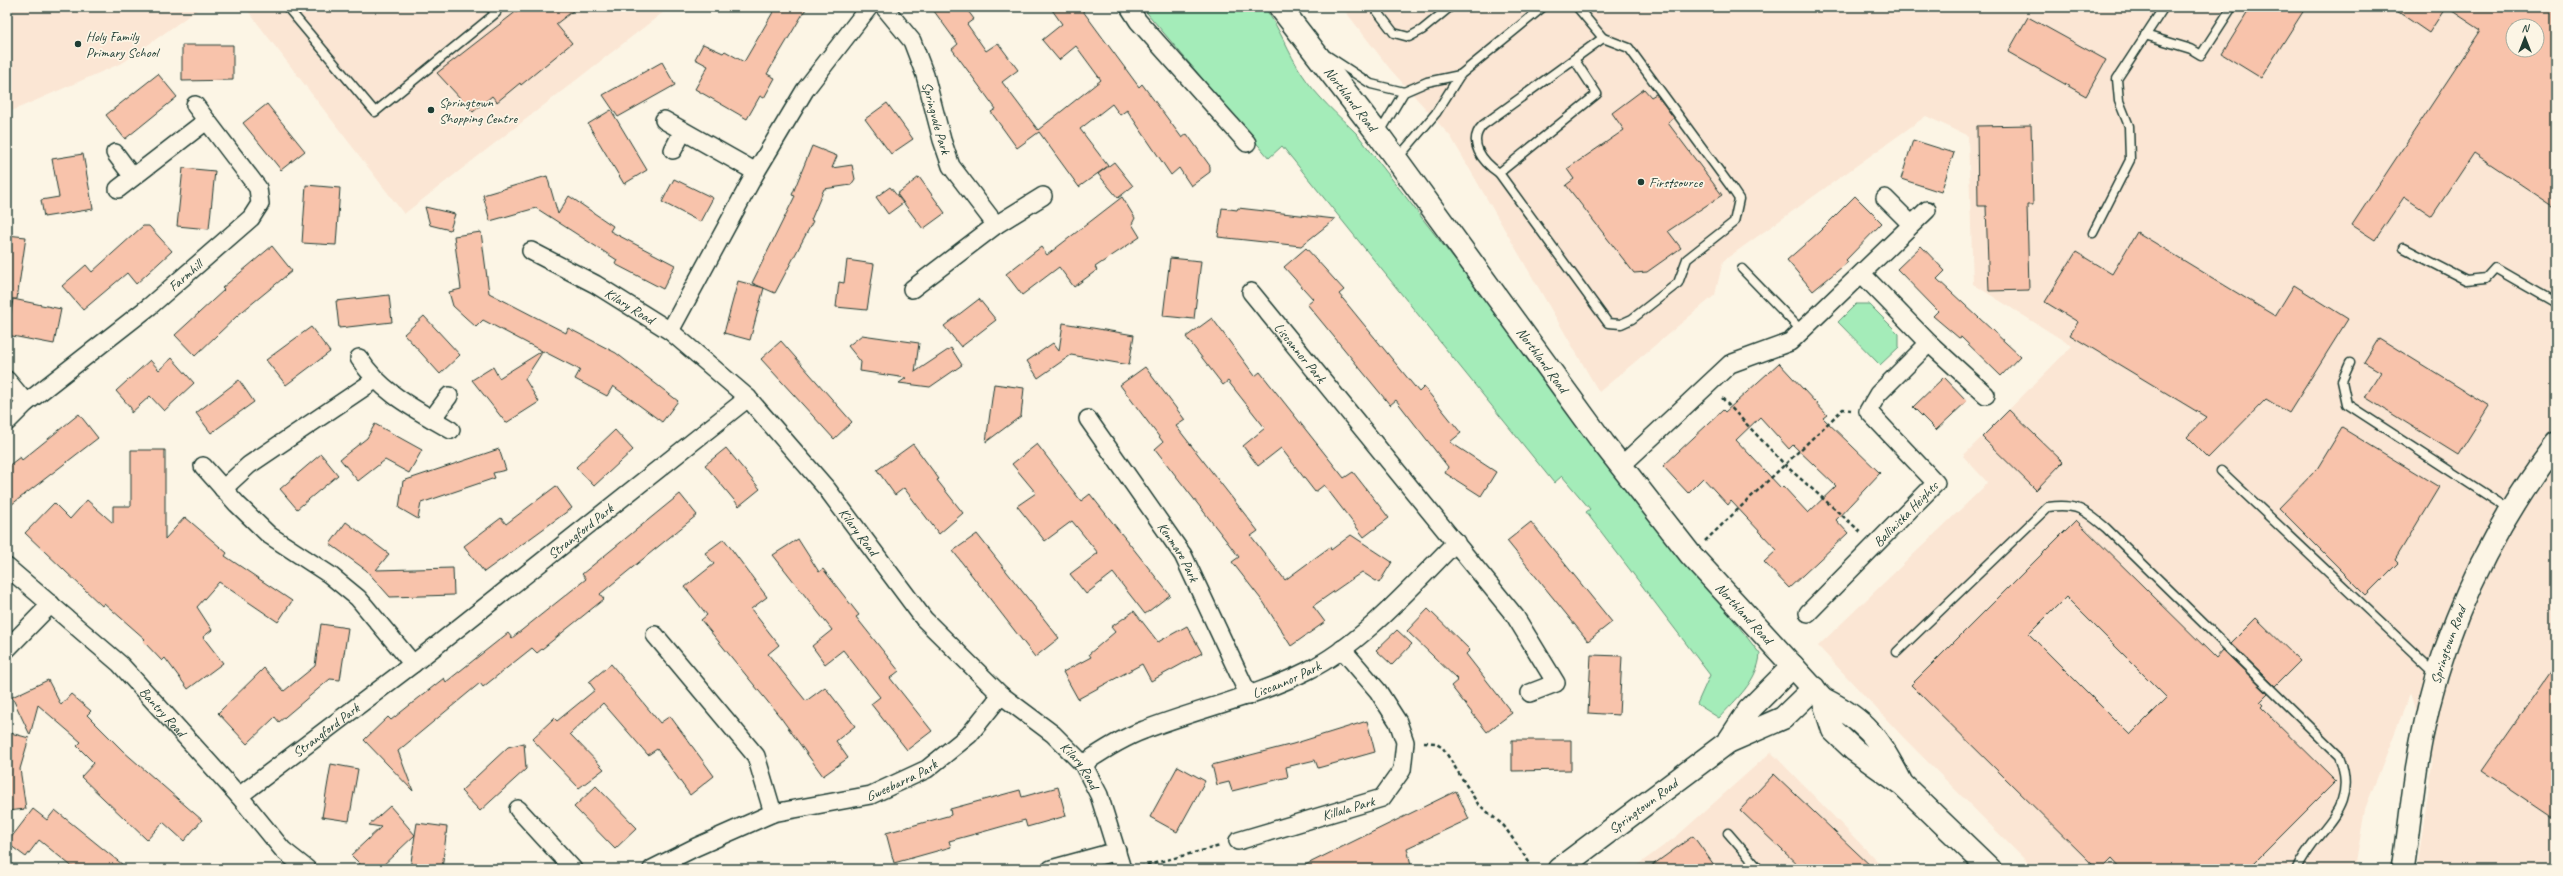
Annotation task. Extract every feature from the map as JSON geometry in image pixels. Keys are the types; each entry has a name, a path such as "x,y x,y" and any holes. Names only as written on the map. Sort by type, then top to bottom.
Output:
{"main road":[{"name":"Northland Road","path":"1280,7 1378,134 1621,466 1690,554 1818,693 1833,730 1854,750 1902,785 1990,869"},
{"name":"Springtown Road","path":"1728,742 1749,710 1794,666"},
{"name":"Springtown Road","path":"1559,869 1728,742 1783,718 1818,693"}],"street":[{"path":"670,330 756,172 805,90 869,7"},
{"name":"Springvale Park","path":"884,7 912,41 925,75 942,140 951,166 996,225"},
{"path":"1129,7 1138,21 1247,143"},
{"name":"Farmhill","path":"7,422 26,404 150,306 251,218 260,204 258,188 195,105"},
{"path":"664,120 756,172"},
{"path":"118,189 206,121"},
{"path":"673,150 683,131"},
{"path":"115,154 134,177"},
{"path":"912,289 996,225 1043,196"},
{"path":"1885,198 1911,224"},
{"path":"1621,466 1730,364 1790,342 1927,210"},
{"name":"Kilary Road","path":"531,251 595,284 670,330 748,398 827,489 924,619 1001,695 1053,734 1083,764 1100,794 1117,850 1130,868"},
{"path":"1862,274 1929,343 1986,395"},
{"name":"Liscannor Park","path":"1251,292 1516,616 1556,683 1530,692"},
{"path":"1868,411 1878,394 1929,343"},
{"path":"359,358 375,380 389,393 451,430"},
{"path":"7,380 26,404"},
{"path":"223,488 249,465 375,380"},
{"path":"432,419 449,396"},
{"name":"Strangford Park","path":"239,796 413,664 748,398"},
{"name":"Balliniska Heights","path":"1808,613 1936,483 1868,411"},
{"name":"Kenmare Park","path":"1088,419 1184,555 1249,696"},
{"name":"Springtown Road","path":"2403,869 2422,737 2446,648 2482,558 2510,510 2556,444"},
{"path":"203,466 269,535 330,575 358,598 413,664"},
{"name":"Liscannor Park","path":"1083,764 1105,749 1143,730 1249,696 1308,671 1342,649 1363,632 1456,542"},
{"name":"Bantry Road","path":"7,567 120,664 239,796 283,850 306,869"},
{"path":"7,649 51,604"},
{"path":"655,635 756,756 773,813"},
{"name":"Killala Park","path":"1238,841 1382,798 1402,770 1405,742 1398,722 1378,691 1342,649"},
{"name":"Gweebarra Park","path":"652,869 696,847 773,813 871,795 927,769 969,735 1001,695"},
{"path":"518,809 573,869"},
{"path":"1051,869 1117,850"}],"lane":[{"path":"287,7 375,112 496,13 490,7"},
{"path":"1374,7 1394,33 1409,37 1422,30 1450,7"},
{"path":"1396,159 1436,113 1460,75 1543,7"},
{"path":"1577,7 1603,38 1629,48 1732,187 1739,199 1734,222 1687,259 1678,284 1632,319 1621,324 1608,323 1499,173 1489,166 1478,150 1475,140 1475,133 1603,38"},
{"path":"2093,233 2130,160 2129,126 2120,101 2116,79 2164,7"},
{"path":"2145,34 2191,49 2201,55 2232,7"},
{"path":"1308,44 1372,84 1404,92"},
{"path":"1499,173 1597,94 1574,59"},
{"path":"1378,134 1404,92 1427,82 1460,75"},
{"path":"2404,248 2466,280 2486,278 2495,268 2556,303"},
{"path":"1742,269 1802,331"},
{"path":"2350,363 2342,381 2347,404 2510,510"},
{"path":"2221,471 2438,676"},
{"path":"1897,652 2048,506 2064,504 2083,509 2111,533 2339,756 2345,770 2346,784 2342,797 2332,820 2307,852 2297,869"},
{"path":"1728,833 1759,869"}],"path":[{"path":"1709,385 1785,465 1875,544"},
{"path":"1712,535 1842,409 1868,411"},
{"path":"1405,742 1435,743 1443,748 1478,804 1504,826 1531,865"},
{"path":"1130,868 1238,841"}],"shaded area":[{"name":"Holy Family Primary School","path":"7,7 201,7 124,62 7,113"},
{"name":"Springtown Shopping Centre","path":"245,7 670,7 404,214"},
{"path":"1342,7 2556,7 2556,869 2417,869 2432,764 2410,694 2365,809 2355,869 2034,869 1903,737 1818,646 1988,483 1963,456 2072,346 1973,284 1968,136 1926,116 1723,261 1715,295 1599,392 1451,137 1390,69"},
{"path":"1771,752 1885,869 1632,869 1677,836"}],"green space":[{"path":"1142,7 1264,7 1275,23 1297,66 1314,90 1357,134 1760,654 1755,673 1751,681 1739,697 1719,718 1697,704 1710,675 1586,512 1590,509 1562,476 1554,483 1282,146 1269,158"},
{"path":"1856,304 1869,304 1899,334 1899,347 1880,365 1838,322"}],"building":[{"path":"522,7 578,7 556,24 572,43 521,85 520,83 497,102 492,96 473,112 437,73"},
{"path":"776,7 807,7 767,74 775,78 764,98 760,96 747,119 695,89 708,66 695,59 703,44 723,53 725,51 744,62"},
{"path":"931,7 965,7 974,19 967,24 986,51 998,43 1018,70 1002,82 1038,130 1101,80 1076,46 1059,60 1042,40 1062,24 1050,7 1080,7 1139,87 1142,84 1182,138 1187,134 1210,166 1210,172 1191,186 1179,168 1171,175 1127,110 1120,115 1112,104 1080,129 1108,166 1079,187 1039,132 1017,148 991,112 996,109 952,49 958,44"},
{"path":"2251,7 2306,7 2261,78 2222,54"},
{"path":"2391,7 2446,7 2429,33"},
{"path":"2446,7 2556,7 2556,208 2474,153 2432,216 2404,197 2375,240 2352,225 2481,30"},
{"path":"2028,17 2106,60 2086,96 2008,52"},
{"path":"182,45 233,45 233,80 182,81"},
{"path":"662,62 675,85 618,117 603,95"},
{"path":"158,74 177,97 125,139 106,115"},
{"name":"Firstsource","path":"1644,89 1651,97 1656,94 1674,118 1668,123 1722,195 1668,231 1681,248 1647,272 1634,273 1566,185 1574,179 1567,169 1624,130 1612,113"},
{"path":"887,103 913,139 891,154 865,119"},
{"path":"267,104 305,151 281,170 243,123"},
{"path":"611,110 647,170 624,184 588,124"},
{"path":"2031,125 2033,205 2027,205 2029,290 1989,291 1986,206 1978,206 1977,126"},
{"path":"1913,140 1954,153 1941,192 1901,179"},
{"path":"812,146 837,156 832,168 852,165 855,179 851,185 824,189 811,220 813,221 775,293 752,283 795,196 792,195"},
{"path":"83,154 93,209 44,217 41,200 59,197 52,159"},
{"path":"1114,162 1133,186 1118,198 1098,174"},
{"path":"183,168 215,171 209,229 177,226"},
{"path":"547,176 558,214 569,196 613,226 610,231 675,265 663,289 615,264 617,260 536,208 490,221 483,195"},
{"path":"919,177 945,213 923,229 897,194"},
{"path":"674,179 713,198 700,222 662,202"},
{"path":"306,185 340,188 336,245 302,243"},
{"path":"890,187 903,203 888,214 876,197"},
{"path":"1855,196 1882,223 1846,260 1848,262 1813,291 1787,260 1819,232"},
{"path":"1122,197 1135,218 1132,224 1140,237 1095,267 1097,270 1074,287 1059,267 1022,295 1006,274 1041,247 1047,255"},
{"path":"425,207 455,214 450,230 430,225"},
{"path":"1222,208 1237,210 1238,208 1335,219 1301,246 1218,237"},
{"path":"143,226 149,226 172,251 136,284 127,273 83,310 62,286 86,265 92,272"},
{"path":"481,232 489,293 566,333 568,328 616,353 678,401 662,422 613,386 607,396 575,379 580,370 543,351 525,379 539,402 506,423 472,380 493,367 499,378 542,351 483,320 476,327 453,306 449,292 461,289 454,236"},
{"path":"2137,232 2275,316 2294,285 2348,319 2289,413 2266,399 2208,458 2187,437 2206,417 2070,335 2078,322 2045,302 2076,252 2112,274"},
{"path":"7,235 26,237 17,299 7,299"},
{"path":"272,246 292,271 238,315 195,356 175,335 224,290 222,288"},
{"path":"1921,246 1945,271 1937,279 2020,356 2001,376 1961,337 1959,338 1933,316 1938,311 1897,269"},
{"path":"1306,248 1344,290 1339,294 1419,392 1424,387 1461,433 1450,442 1496,472 1481,496 1445,473 1448,467 1396,400 1390,405 1307,304 1313,299 1284,267"},
{"path":"1170,258 1201,261 1194,319 1163,316"},
{"path":"847,260 874,264 867,310 836,307 839,282 844,283"},
{"path":"738,281 764,288 750,340 724,333"},
{"path":"389,295 392,322 339,328 336,301"},
{"path":"13,299 61,309 54,344 7,335"},
{"path":"979,299 996,320 961,347 944,326"},
{"path":"424,316 460,355 440,374 404,334"},
{"path":"1212,318 1255,376 1260,372 1344,478 1353,472 1389,518 1364,537 1324,485 1315,492 1281,448 1258,466 1243,446 1265,428 1228,381 1223,385 1186,337"},
{"path":"1063,323 1134,335 1129,365 1071,355 1038,378 1027,361 1053,343 1059,351"},
{"path":"311,327 330,352 286,385 266,360"},
{"path":"862,335 919,343 915,372 951,348 962,365 930,387 899,383 906,378 860,371 861,362 848,346"},
{"path":"2379,338 2489,406 2458,455 2365,397 2381,372 2364,362"},
{"path":"781,341 852,422 834,439 761,359"},
{"path":"172,358 194,383 164,411 150,396 131,413 131,408 116,391 150,360 159,370"},
{"path":"1779,363 1827,415 1823,418 1880,473 1836,520 1848,533 1789,588 1764,562 1777,550 1731,501 1728,505 1703,478 1688,493 1663,466 1723,410 1725,412","holes":["1760,417 1789,449 1793,445 1836,486 1808,513 1783,486 1781,488 1736,440"]},
{"path":"1145,367 1185,420 1176,426 1258,531 1251,536 1285,580 1330,547 1331,550 1351,535 1392,562 1379,583 1362,572 1313,606 1325,622 1291,646 1264,603 1232,562 1239,557 1155,449 1163,442 1120,385"},
{"path":"1944,377 1967,401 1936,430 1913,407"},
{"path":"239,380 254,402 211,433 196,413"},
{"path":"994,384 1024,388 1021,416 986,442"},
{"path":"2009,410 2063,462 2036,490 1982,437"},
{"path":"79,414 98,438 7,508 7,467 20,457 22,460"},
{"path":"375,424 422,450 409,473 385,460 358,481 340,459 367,438"},
{"path":"2342,428 2439,487 2395,560 2398,563 2366,595 2279,508 2317,469"},
{"path":"615,430 633,450 594,486 576,467"},
{"path":"913,444 939,479 937,480 963,513 939,534 904,488 895,495 877,470"},
{"path":"1037,444 1081,501 1090,494 1170,595 1145,614 1113,573 1086,594 1070,574 1098,553 1072,521 1045,541 1017,506 1036,493 1012,464"},
{"path":"726,448 760,489 739,506 705,465"},
{"path":"499,449 506,470 493,473 495,478 421,503 418,519 399,508 403,481"},
{"path":"131,450 165,450 165,539 185,517 227,553 225,556 292,601 278,622 219,582 197,607 212,630 203,637 223,663 188,689 165,658 162,661 143,641 145,639 104,603 102,606 25,533 54,503 70,519 87,500 113,523 113,506 131,506"},
{"path":"321,454 338,475 297,509 280,489"},
{"path":"556,486 572,508 484,572 464,546 501,518 506,524"},
{"path":"680,494 697,515 600,594 604,599 537,653 532,648 483,687 480,683 398,751 413,791 364,740 388,717 391,720 444,678 446,682 508,633 512,638 586,579 582,574"},
{"path":"2076,520 2216,658 2223,650 2268,694 2260,702 2263,705 2261,707 2336,781 2248,869 2122,869 2112,858 2101,869 2097,869 1911,685","holes":["2066,597 2167,698 2130,735 2029,634"]},
{"path":"346,522 389,554 376,570 453,568 454,595 390,597 366,570 330,544"},
{"path":"1531,522 1612,622 1588,641 1507,541"},
{"path":"977,534 1059,638 1035,657 953,551"},
{"path":"724,539 767,597 751,609 779,645 768,654 806,701 825,687 855,726 836,741 848,758 823,776 781,718 701,620 707,615 685,587 714,564 705,553"},
{"path":"798,539 819,572 823,569 859,615 856,617 899,671 890,678 932,731 907,750 871,704 880,697 843,650 825,664 812,646 832,630 773,555"},
{"path":"1428,609 1470,650 1466,654 1512,713 1487,732 1451,686 1458,680 1407,631"},
{"path":"1134,611 1158,642 1187,626 1202,653 1151,681 1142,664 1078,699 1063,672 1091,657 1089,654 1115,632 1111,627"},
{"path":"2256,618 2300,661 2275,686 2231,643"},
{"path":"321,624 348,628 340,680 330,679 279,722 275,717 247,744 218,713 264,668 284,691 315,666"},
{"path":"1397,630 1412,644 1392,665 1376,650"},
{"path":"1591,655 1622,656 1619,715 1588,713"},
{"path":"611,664 660,723 670,716 714,776 690,795 657,749 648,755 603,703 570,734 604,769 579,788 532,739 554,718 557,721 595,690 589,682"},
{"path":"2556,664 2556,820 2482,770"},
{"path":"48,680 61,705 71,694 91,711 87,715 123,751 202,820 184,841 163,822 147,840 81,777 94,763 77,746 81,742 38,705 30,735 12,697"},
{"path":"1367,721 1375,752 1318,768 1315,760 1286,767 1288,777 1232,791 1229,782 1217,785 1212,765 1293,744"},
{"path":"7,732 29,738 20,769 26,809 7,811"},
{"path":"1512,740 1571,740 1571,770 1512,771"},
{"path":"524,743 526,769 480,811 461,791 508,747"},
{"path":"331,764 358,769 349,821 322,817"},
{"path":"1178,766 1205,781 1177,832 1150,817"},
{"path":"1774,774 1874,869 1802,869 1740,810"},
{"path":"596,786 637,828 615,849 574,807"},
{"path":"1058,787 1066,816 1027,827 1025,820 949,841 951,847 894,863 886,833 951,815 950,809 1020,790 1022,797"},
{"path":"1456,791 1469,819 1407,848 1412,869 1297,869"},
{"path":"390,806 415,835 379,869 365,869 351,855 381,827 369,825"},
{"path":"33,809 47,820 55,810 128,869 75,869 39,840 26,857 7,843"},
{"path":"417,823 447,827 442,869 410,869"},
{"path":"1693,836 1717,869 1647,869"}],"place":[{"name":"Holy Family Primary School","path":"78,44"},
{"name":"Springtown Shopping Centre","path":"431,110"},
{"name":"Firstsource","path":"1641,182"}]}
